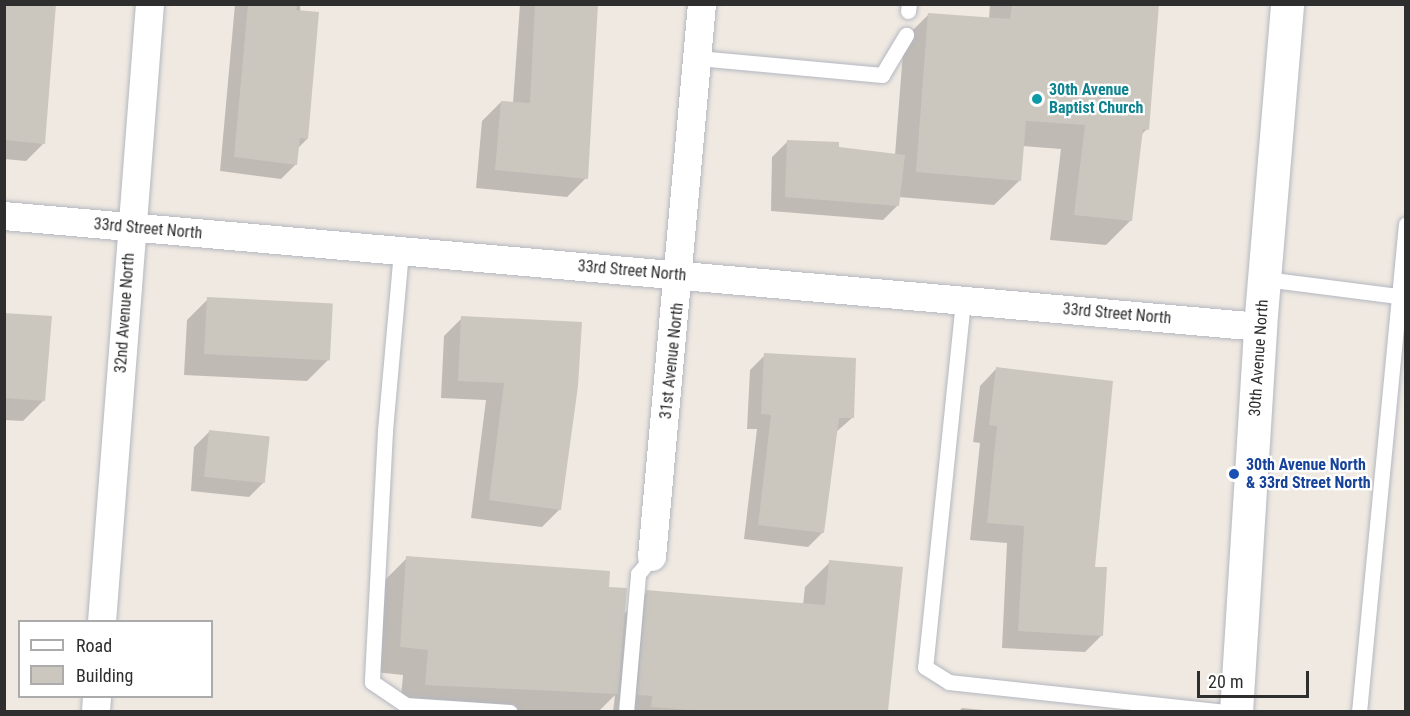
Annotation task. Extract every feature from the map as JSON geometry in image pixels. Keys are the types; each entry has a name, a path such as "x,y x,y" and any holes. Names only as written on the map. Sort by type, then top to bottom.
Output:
{"street":[{"name":"32nd Avenue North","path":"102,620 150,4"},
{"name":"31st Avenue North","path":"652,557 680,276 702,4"},
{"name":"30th Avenue North","path":"1236,711 1260,327 1287,4"},
{"name":"33rd Street North","path":"4,216 1260,327"}],"lane":[{"path":"698,58 882,75 906,35"},
{"path":"1359,711 1401,296 1406,224"},
{"path":"401,251 385,430 372,682 406,705 510,711"},
{"path":"1264,279 1401,296"},
{"path":"963,301 925,667 949,682 1227,711"},
{"name":"31st Avenue North","path":"626,711 638,574 652,557"}],"building":[{"path":"4,4 56,4 45,144 4,140"},
{"path":"248,4 297,4 296,10 319,12 308,139 300,138 297,165 234,157"},
{"path":"535,4 598,4 588,179 495,170 501,101 530,103"},
{"name":"30th Avenue Baptist Church","path":"1012,4 1159,4 1149,130 1143,129 1132,221 1074,215 1085,125 1026,121 1021,181 916,172 928,13 1010,19"},
{"path":"787,140 839,142 839,147 905,155 899,206 785,197"},
{"path":"207,297 333,304 330,361 204,354"},
{"path":"4,313 52,316 45,401 4,398"},
{"path":"461,316 582,322 578,386 561,510 489,500 504,383 458,381"},
{"path":"764,353 856,358 854,418 839,418 824,533 758,525 771,415 761,414"},
{"path":"996,367 1113,381 1095,567 1107,567 1103,636 1018,631 1024,526 987,523 997,426 989,425"},
{"path":"209,430 270,436 265,483 204,477"},
{"path":"406,556 610,571 609,587 627,588 618,694 425,685 428,650 400,647"},
{"path":"829,560 903,567 888,711 704,711 651,707 652,696 637,695 646,590 825,605"}],"place":[{"name":"30th Avenue Baptist Church","path":"1037,99"},
{"name":"30th Avenue North & 33rd Street North","path":"1234,474"}]}
